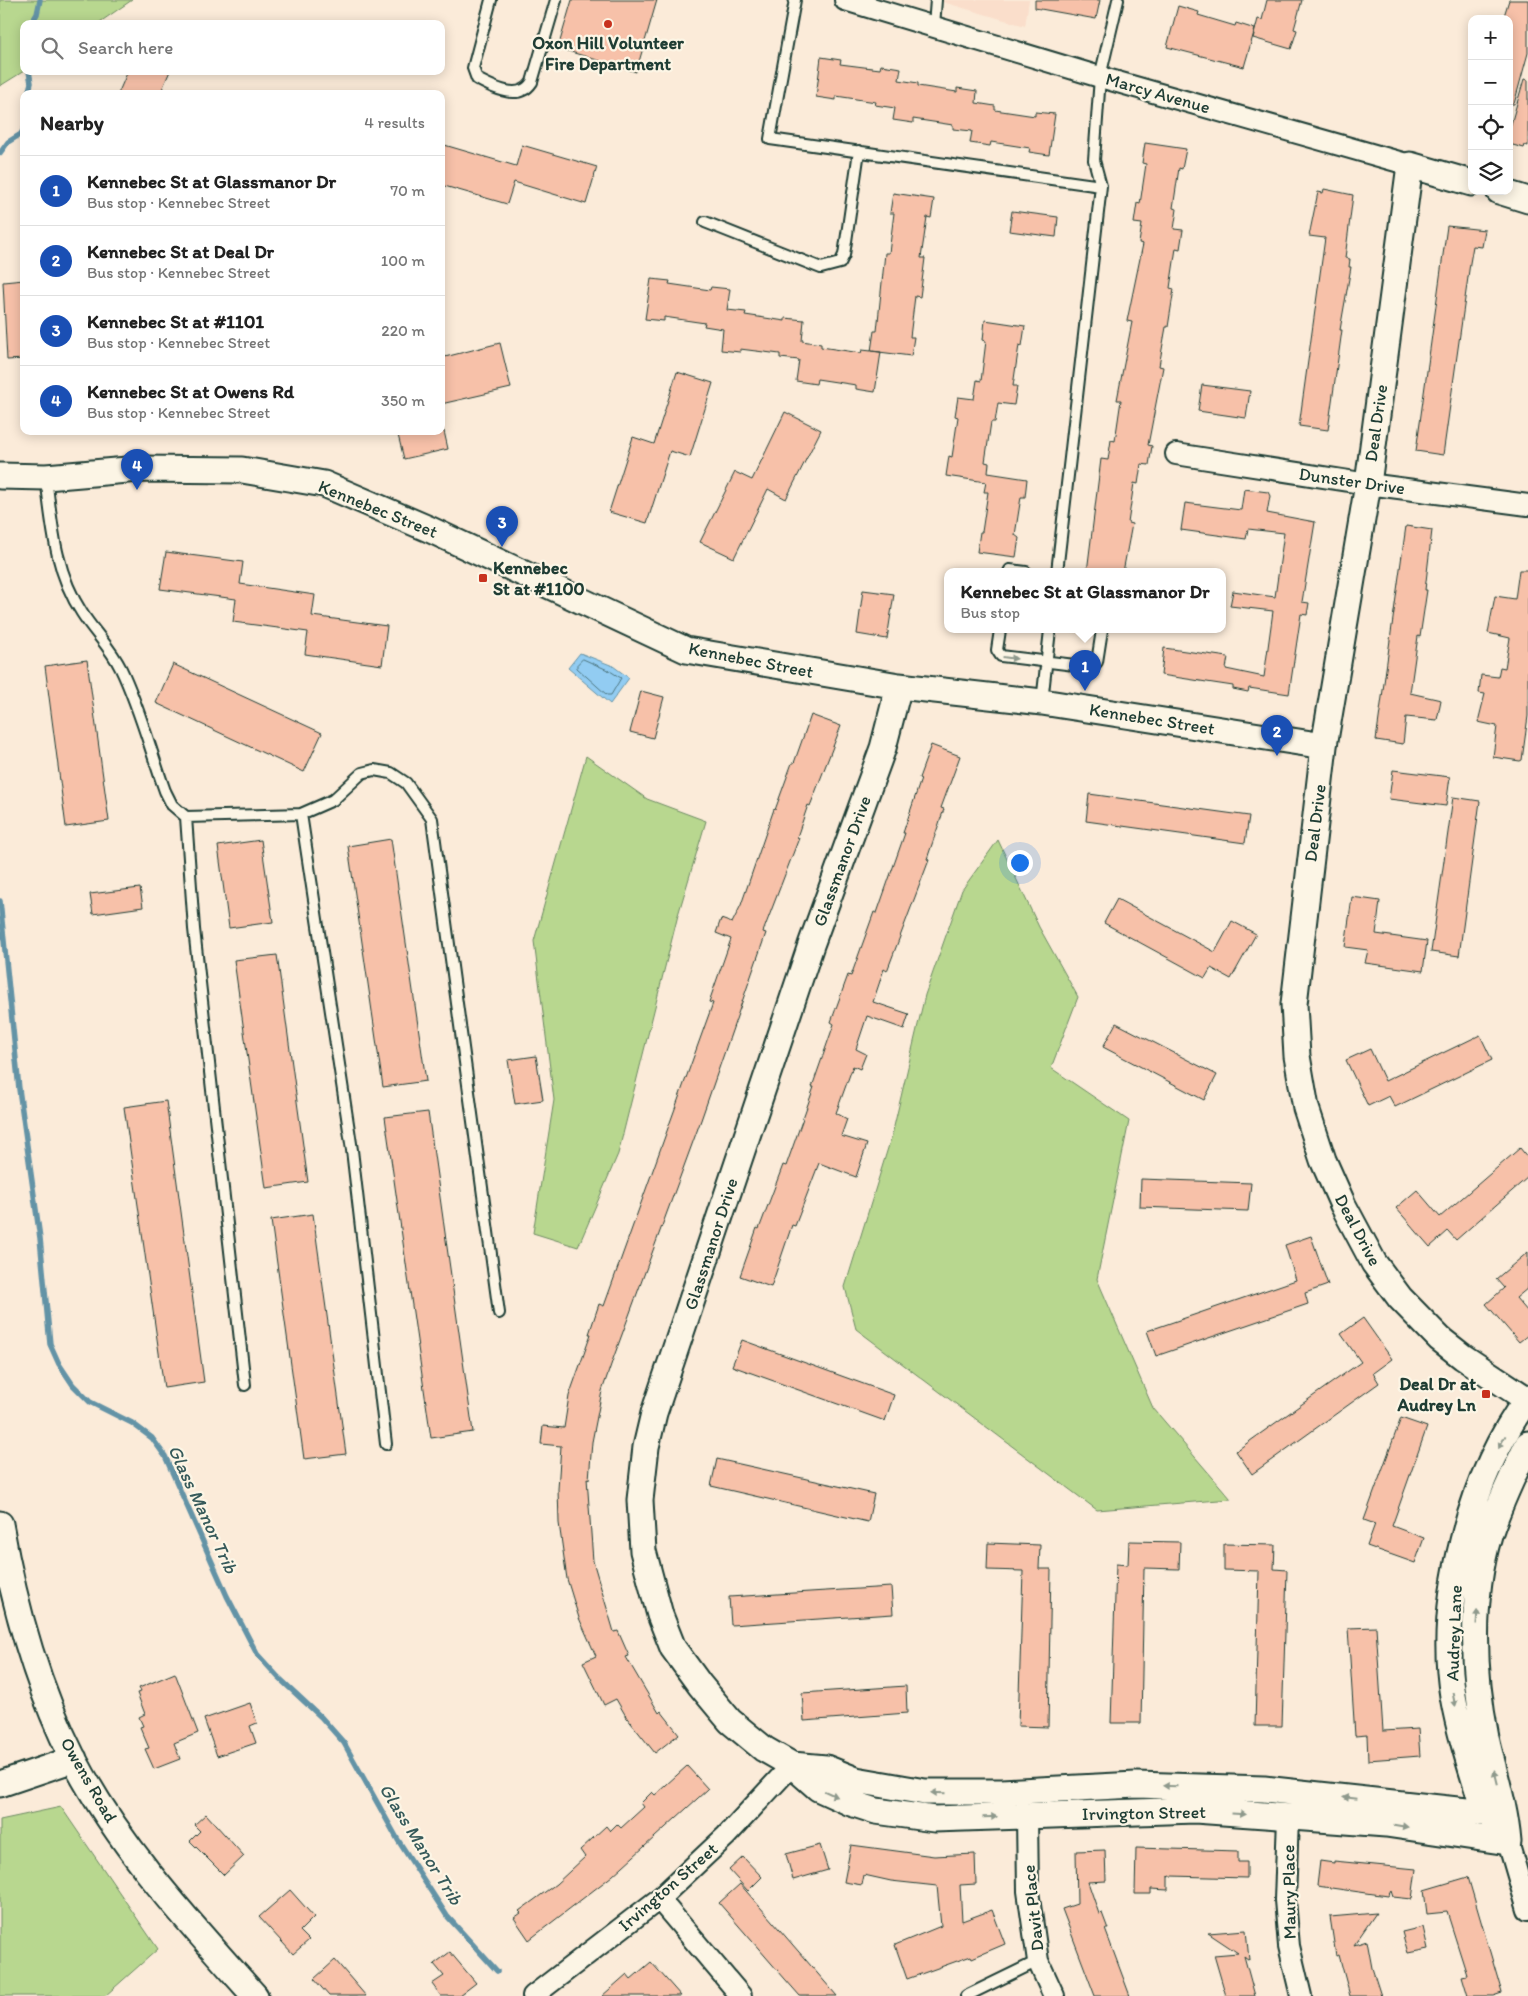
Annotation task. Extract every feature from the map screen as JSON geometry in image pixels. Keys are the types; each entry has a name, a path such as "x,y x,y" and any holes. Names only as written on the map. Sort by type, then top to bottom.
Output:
{"street":[{"name":"Marcy Avenue","path":"845,0 1100,77 1468,182"},
{"name":"Deal Drive","path":"1410,165 1368,484 1324,746 1294,1004 1296,1056 1306,1108 1323,1160 1343,1205 1374,1263 1400,1298 1440,1338 1463,1357 1527,1399"},
{"path":"1512,195 1528,200"},
{"name":"Dunster Drive","path":"1176,454 1368,484 1528,505"},
{"name":"Kennebec Street","path":"0,476 46,476 124,470 242,470 324,484 431,530 686,650 899,686 1042,702 1324,746"},
{"name":"Glassmanor Drive","path":"792,1765 764,1749 730,1720 700,1686 673,1648 660,1615 644,1551 640,1500 646,1448 654,1413 802,972 883,748 899,686"},
{"name":"Audrey Lane","path":"1527,1399 1486,1473 1463,1546 1451,1606 1450,1655 1453,1695 1463,1745 1508,1842 1528,1910"},
{"name":"Audrey Lane","path":"1495,1813 1480,1702 1477,1624 1480,1579 1489,1534 1528,1444"},
{"name":"Owens Road","path":"0,1524 10,1580 29,1650 74,1759 107,1815 144,1867 202,1937 255,1996"},
{"path":"0,1784 74,1759"},
{"name":"Irvington Street","path":"533,1996 660,1899 726,1836 792,1765 818,1788 851,1803 903,1802 955,1793 1136,1784 1196,1799 1288,1818 1386,1824 1508,1842"},
{"name":"Irvington Street","path":"903,1802 934,1819 1027,1816 1196,1799 1264,1789 1495,1813"},
{"name":"Davit Place","path":"1027,1816 1028,1891 1038,1961 1054,1996"},
{"name":"Maury Place","path":"1288,1818 1285,1900 1289,1946 1301,1996"},
{"path":"660,1899 741,1996"}],"lane":[{"path":"491,0 473,68 477,79 486,85 513,92 523,90 532,82 556,0"},
{"path":"795,0 770,139 859,150 1100,186"},
{"path":"934,26 936,0"},
{"path":"1057,568 1100,186 1094,160 1100,77 1118,0"},
{"path":"705,222 822,268 840,263 844,255 859,150"},
{"path":"46,476 55,544 64,580 82,613 105,642 121,668 172,805 186,817 301,814 333,800 362,773 374,770 391,773 406,783 432,819 499,1313"},
{"path":"1000,633 997,650 1000,656 1091,667 1097,662 1102,633"},
{"path":"1042,702 1050,633"},
{"path":"301,814 352,1150 386,1444"},
{"path":"186,817 194,929 245,1385"},
{"path":"966,1996 1038,1961"}],"shaded area":[{"path":"936,0 1029,0 1025,26"}],"green space":[{"path":"0,0 132,0 103,20 20,20 20,74 0,86"},
{"path":"586,756 647,799 706,821 678,915 618,1154 578,1247 533,1233 554,1100 534,941"},
{"path":"998,840 1039,927 1078,997 1051,1068 1129,1121 1097,1279 1153,1408 1231,1499 1097,1510 856,1329 845,1287 892,1135 925,995 962,890"},
{"path":"61,1807 158,1949 105,1996 0,1996 0,1820"}],"water":[{"path":"580,653 613,666 629,678 610,704 568,668"}],"building":[{"name":"Oxon Hill Volunteer Fire Department","path":"572,0 657,0 636,72 558,48"},
{"path":"1035,0 1100,0 1096,19 1035,8"},
{"path":"1267,0 1302,0 1294,29 1297,30 1291,49 1253,38 1258,19 1262,20"},
{"path":"1509,0 1528,0 1528,53 1514,104 1513,15 1504,15"},
{"path":"1178,6 1199,12 1198,15 1235,26 1236,23 1255,29 1244,67 1167,47"},
{"path":"821,57 841,60 840,64 880,69 881,65 901,68 899,80 918,83 918,86 957,92 957,88 977,91 976,103 995,106 995,110 1035,116 1035,112 1055,114 1049,155 1029,152 1030,148 991,142 990,146 970,143 972,131 953,129 953,125 913,119 913,123 893,120 895,108 875,105 876,102 836,96 836,100 816,97"},
{"path":"126,75 168,75 162,90 120,90"},
{"path":"1524,79 1528,80 1528,146 1525,145 1524,148 1513,145 1513,117"},
{"path":"1145,143 1186,149 1182,169 1179,168 1173,208 1177,209 1174,229 1183,230 1180,249 1176,248 1170,288 1174,289 1159,366 1163,367 1148,445 1152,446 1149,465 1141,464 1138,484 1134,483 1128,523 1132,524 1124,568 1087,568 1101,459 1108,460 1111,440 1115,441 1121,400 1117,400 1132,322 1127,321 1143,244 1139,243 1142,224 1134,223 1137,203 1140,204 1146,164 1142,163"},
{"path":"445,145 516,166 522,145 597,167 586,204 514,182 507,204 445,186"},
{"path":"1324,189 1353,195 1345,258 1350,259 1349,267 1351,267 1340,330 1342,330 1328,430 1299,426 1325,238 1309,236 1318,192 1323,193"},
{"path":"893,193 934,199 931,218 927,217 921,258 925,258 920,297 915,296 910,337 914,337 911,356 871,351 874,331 877,331 885,253 889,253 894,213 890,213"},
{"path":"1012,211 1058,217 1056,237 1009,231"},
{"path":"1447,226 1485,230 1482,247 1473,246 1443,455 1416,451"},
{"path":"651,279 670,281 669,284 710,290 711,287 730,289 727,310 746,312 745,315 785,321 785,318 804,320 802,341 821,344 821,347 861,353 862,350 881,352 875,392 856,389 856,385 817,379 816,384 796,381 799,360 780,358 780,354 740,349 740,352 721,350 723,329 704,326 705,323 664,317 664,321 645,319"},
{"path":"20,280 20,359 7,360 3,282"},
{"path":"985,320 1025,326 1022,346 1019,345 1013,386 1017,386 1014,405 998,403 995,422 991,422 985,462 989,463 988,473 1027,479 1025,497 1021,497 1015,535 1019,538 1016,557 977,552 988,492 984,492 986,482 946,476 949,456 952,457 958,417 955,416 958,397 974,399 977,380 981,381 986,341 983,340"},
{"path":"500,343 511,388 445,403 445,357"},
{"path":"677,372 713,383 690,457 670,451 647,523 609,512 633,437 654,444"},
{"path":"1202,385 1250,391 1246,418 1198,411"},
{"path":"785,412 821,430 786,499 768,489 734,558 700,542 735,472 752,480"},
{"path":"398,435 445,435 448,449 404,459"},
{"path":"1244,489 1268,492 1270,496 1267,513 1315,522 1302,602 1309,603 1307,615 1301,614 1289,694 1249,688 1248,692 1233,689 1233,686 1161,675 1164,648 1228,657 1226,669 1264,677 1273,611 1230,606 1233,591 1275,597 1284,533 1248,529 1246,539 1181,530 1185,503 1241,510"},
{"path":"1406,526 1432,530 1425,590 1427,590 1410,693 1441,700 1437,720 1406,717 1403,744 1376,740"},
{"path":"166,552 243,562 240,584 315,595 312,616 387,626 382,665 305,654 308,632 233,622 236,599 160,589"},
{"path":"1519,570 1528,570 1528,716 1522,760 1520,761 1493,757 1497,726 1478,722 1485,694 1479,693 1481,675 1498,677 1500,667 1505,668 1510,638 1488,633 1495,596 1515,599"},
{"path":"863,590 894,594 887,639 857,634"},
{"path":"87,660 109,821 66,827 45,666"},
{"path":"173,664 322,733 304,772 156,703"},
{"path":"641,691 664,697 653,738 630,732"},
{"path":"811,715 841,726 810,806 808,805 797,837 799,838 763,932 766,933 701,1120 613,1359 602,1391 592,1442 589,1479 587,1478 593,1561 614,1632 618,1631 629,1656 626,1657 659,1713 661,1711 679,1734 655,1753 627,1718 616,1699 604,1705 583,1662 596,1656 579,1618 567,1579 559,1523 558,1489 561,1446 541,1444 543,1426 564,1428 569,1396 591,1334 589,1334 599,1304 604,1306 713,1003 709,1002 731,939 716,933 721,919 732,923 741,905 774,809 792,763 794,763"},
{"path":"931,745 960,756 941,808 944,809 927,859 929,860 887,971 884,969 873,1002 909,1014 904,1029 867,1016 856,1049 866,1054 860,1069 853,1066 836,1113 847,1119 841,1136 867,1144 856,1177 819,1163 795,1226 792,1225 771,1287 740,1276 783,1165 786,1166 834,1024 831,1022 848,975 851,976 874,912 877,913 905,833 903,833 921,779 919,778"},
{"path":"1393,770 1450,777 1446,806 1389,799"},
{"path":"1089,794 1249,816 1245,843 1086,821"},
{"path":"1453,797 1480,801 1459,956 1431,952"},
{"path":"391,839 426,1081 383,1087 348,846"},
{"path":"261,840 273,922 229,928 218,846"},
{"path":"140,888 143,907 93,914 90,894"},
{"path":"1352,897 1380,901 1376,934 1427,941 1423,971 1365,963 1368,950 1345,947"},
{"path":"1117,899 1215,952 1232,921 1256,934 1231,979 1211,968 1205,978 1104,923"},
{"path":"277,955 308,1182 266,1188 234,960"},
{"path":"1116,1023 1217,1075 1204,1100 1103,1047"},
{"path":"1480,1035 1492,1060 1395,1107 1389,1096 1368,1106 1346,1060 1370,1049 1385,1081"},
{"path":"536,1056 543,1100 515,1104 508,1060"},
{"path":"166,1101 204,1382 164,1388 124,1107"},
{"path":"428,1112 473,1432 431,1438 385,1117"},
{"path":"1520,1148 1528,1158 1528,1177 1456,1240 1448,1231 1430,1247 1396,1208 1417,1190 1440,1217"},
{"path":"1141,1179 1251,1183 1248,1211 1140,1207"},
{"path":"313,1214 346,1454 304,1459 271,1220"},
{"path":"1311,1236 1328,1285 1305,1293 1308,1304 1156,1356 1147,1331 1296,1280 1285,1245"},
{"path":"1528,1252 1528,1288 1516,1298 1528,1312 1528,1335 1519,1342 1486,1304 1504,1288 1496,1279"},
{"path":"1363,1318 1392,1359 1373,1373 1379,1383 1252,1474 1236,1451 1361,1362 1341,1334"},
{"path":"742,1340 894,1395 885,1421 732,1366"},
{"path":"1401,1418 1427,1427 1392,1526 1424,1538 1415,1563 1367,1546 1375,1524 1364,1520"},
{"path":"717,1459 874,1494 868,1522 711,1486"},
{"path":"1129,1541 1180,1542 1179,1569 1144,1568 1141,1723 1111,1723 1116,1564 1128,1565"},
{"path":"988,1543 1040,1545 1039,1569 1051,1569 1048,1727 1018,1726 1023,1571 987,1570"},
{"path":"1224,1544 1275,1545 1274,1569 1287,1570 1282,1726 1255,1726 1259,1571 1224,1570"},
{"path":"891,1587 893,1614 731,1625 729,1597"},
{"path":"1376,1627 1383,1731 1418,1729 1420,1756 1368,1760 1367,1735 1355,1736 1348,1628"},
{"path":"175,1673 198,1733 174,1743 180,1759 154,1769 145,1749 149,1748 140,1727 143,1726 139,1717 145,1714 137,1693 141,1692 139,1688"},
{"path":"906,1686 907,1713 804,1721 802,1693"},
{"path":"250,1703 257,1723 250,1726 256,1743 217,1756 204,1719"},
{"path":"687,1766 708,1789 612,1876 529,1940 514,1918 521,1913 519,1911 556,1884 585,1857 580,1850 606,1826 610,1831 617,1824 621,1828 644,1807 641,1803 652,1792 655,1795"},
{"path":"206,1814 244,1856 224,1875 190,1841 200,1831 194,1825"},
{"path":"820,1845 828,1870 793,1880 786,1854"},
{"path":"851,1845 934,1856 975,1854 976,1884 960,1885 962,1921 992,1910 1005,1944 972,1958 971,1956 907,1979 895,1945 941,1926 937,1886 891,1881 864,1875 862,1885 844,1882"},
{"path":"1136,1848 1238,1851 1238,1862 1247,1862 1247,1878 1171,1876 1168,1877 1168,1890 1151,1889 1151,1894 1135,1894"},
{"path":"1105,1850 1106,1881 1088,1882 1099,1914 1102,1913 1108,1929 1105,1929 1130,1996 1095,1996 1062,1909 1077,1904 1076,1851"},
{"path":"743,1857 762,1877 748,1891 729,1870"},
{"path":"1320,1861 1416,1869 1412,1899 1393,1897 1391,1891 1388,1896 1317,1886"},
{"path":"1468,1877 1502,1993 1493,1996 1468,1996 1462,1976 1467,1975 1447,1912 1427,1914 1424,1890"},
{"path":"740,1884 837,1996 800,1996 719,1903"},
{"path":"290,1890 314,1917 300,1931 309,1940 293,1954 259,1917"},
{"path":"1376,1913 1354,1945 1367,1941 1372,1968 1381,1996 1350,1996 1339,1955 1336,1956 1330,1917"},
{"path":"1423,1927 1428,1949 1408,1953 1402,1932"},
{"path":"1246,1930 1249,1960 1244,1956 1255,1996 1226,1996 1214,1955 1238,1953 1208,1933"},
{"path":"450,1952 476,1983 459,1996 441,1996 432,1984 444,1976 434,1964"},
{"path":"335,1960 366,1996 329,1996 314,1979"},
{"path":"651,1962 681,1996 602,1996 627,1974 631,1979"}],"waterway":[{"path":"33,20 37,14 40,0"},
{"path":"29,90 31,83 30,75"},
{"path":"0,153 8,142 20,135"},
{"name":"Glass Manor Trib","path":"0,901 19,1089 40,1238 50,1344 59,1364 73,1385 90,1402 132,1423 152,1438 165,1456 227,1596 257,1654 278,1677 321,1717 344,1743 398,1840 447,1916 497,1971"}],"place":[{"name":"Oxon Hill Volunteer Fire Department","path":"608,24"},
{"name":"Kennebec St at Owens Rd","path":"137,490"},
{"name":"Kennebec St at #1101","path":"502,547"},
{"name":"Kennebec St at #1100","path":"483,578"},
{"name":"Kennebec St at Glassmanor Dr","path":"1085,691"},
{"name":"Kennebec St at Deal Dr","path":"1277,756"},
{"name":"Deal Dr at Audrey Ln","path":"1486,1394"}]}
